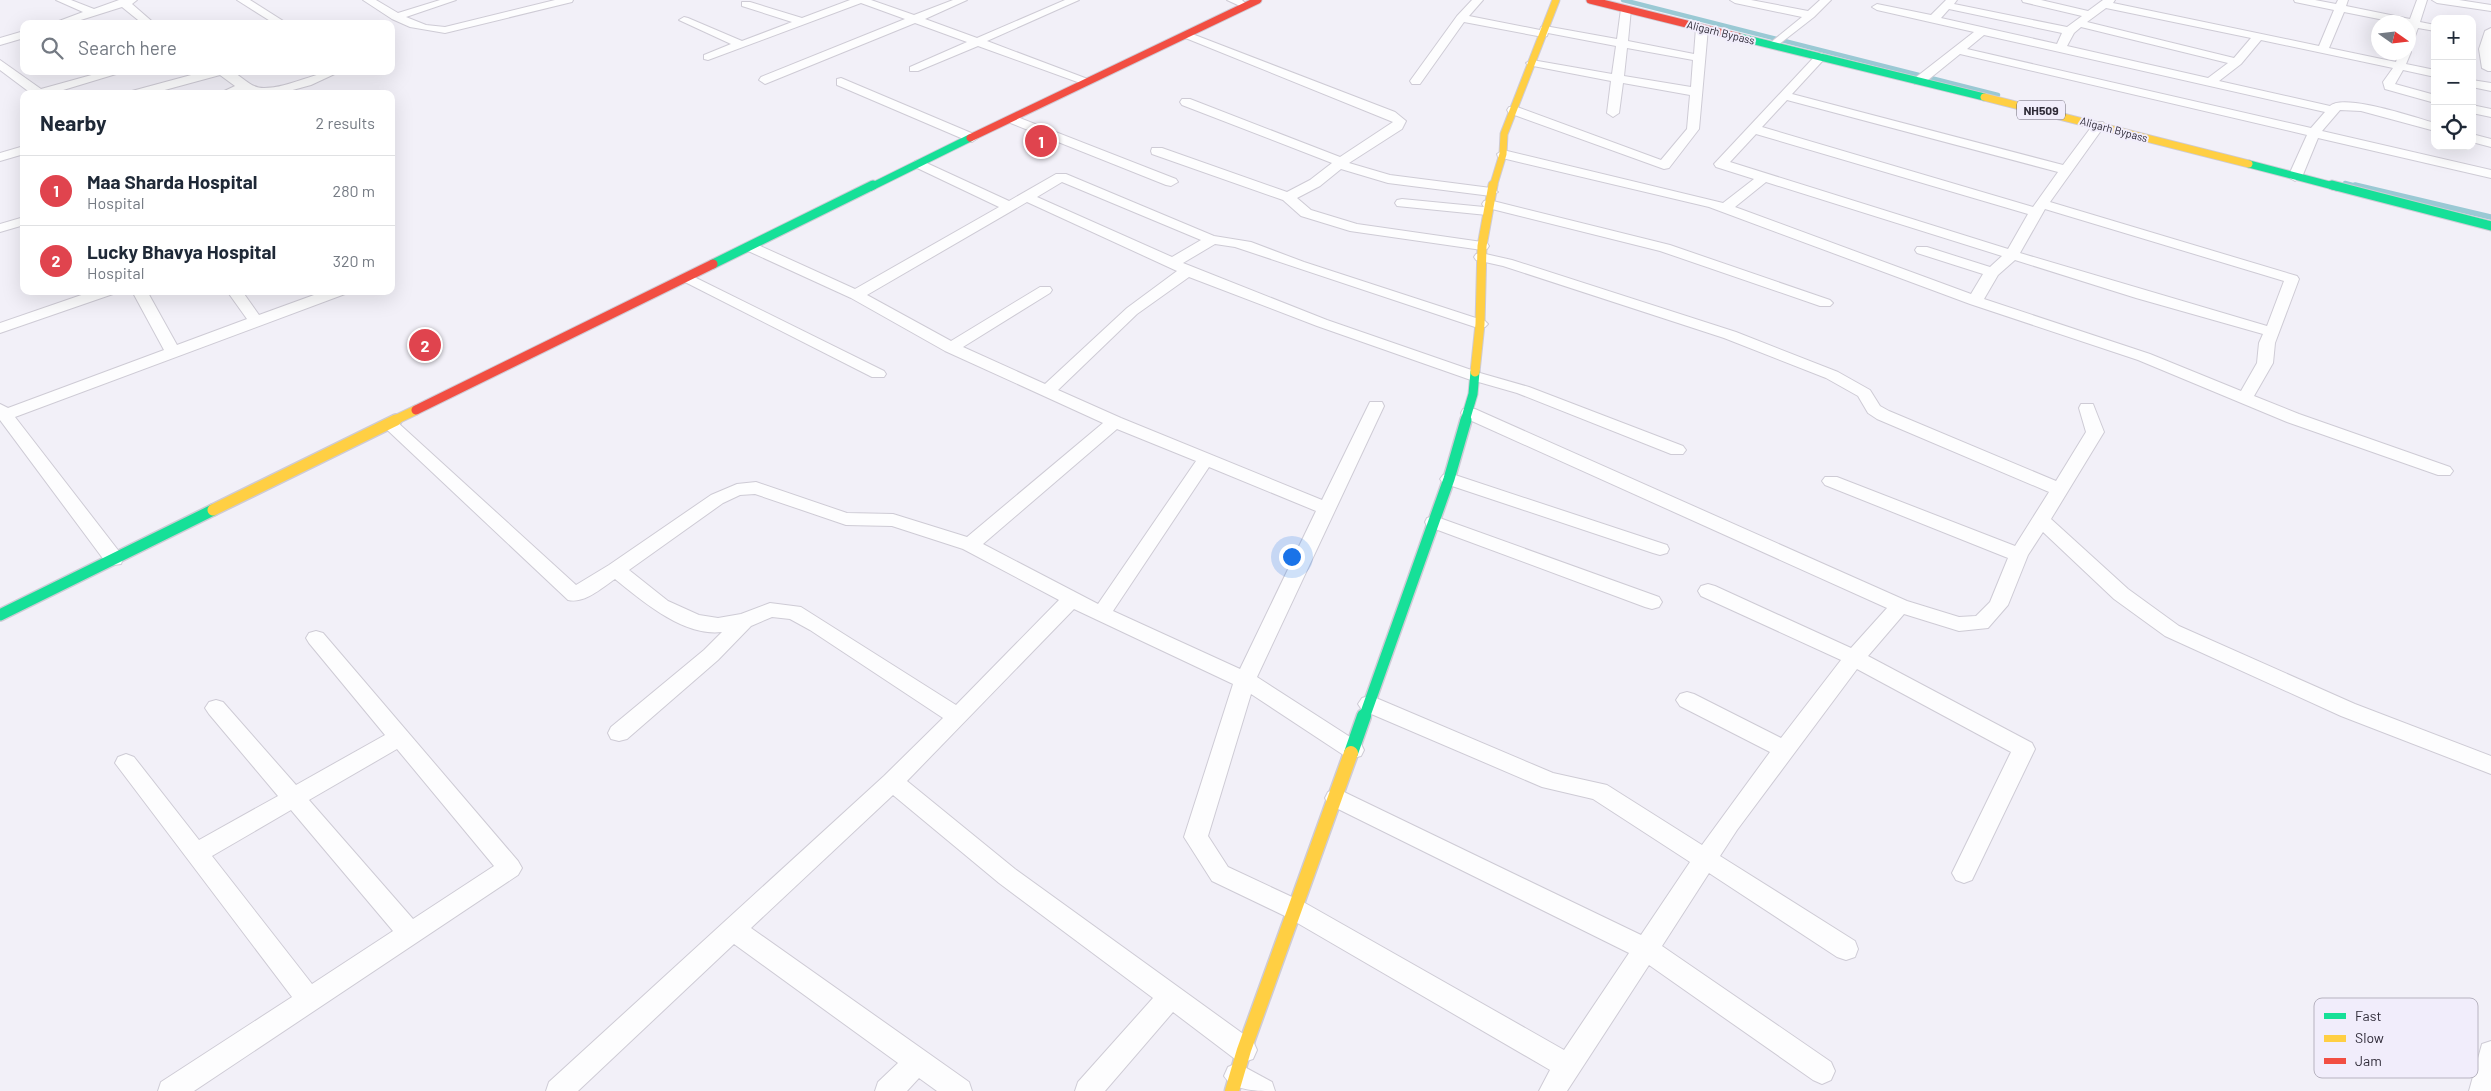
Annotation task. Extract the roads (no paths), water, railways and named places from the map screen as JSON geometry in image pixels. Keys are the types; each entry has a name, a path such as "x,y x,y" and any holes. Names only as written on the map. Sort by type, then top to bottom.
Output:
{"main road":[{"path":"0,615 1121,64 1187,35 1258,0"},
{"path":"1234,1084 1244,1050 1450,479 1469,413 1480,324 1482,252 1489,203 1503,154 1504,134 1556,0"},
{"name":"Aligarh Bypass","path":"1590,0 1633,6 1702,28 1778,42 1821,56 1923,78 2099,125 2297,172 2491,226"},
{"path":"1121,64 1139,52 1239,1"}],"street":[{"path":"60,0 93,12"},
{"path":"242,0 276,20"},
{"path":"368,0 396,17 426,30 445,30 568,0"},
{"path":"396,17 451,0"},
{"path":"708,57 800,21 861,0 1088,81"},
{"path":"765,80 962,0"},
{"path":"914,69 1074,0"},
{"path":"1416,81 1461,18 1478,0"},
{"path":"1735,0 1810,15"},
{"path":"1778,42 1826,0"},
{"path":"2027,0 2091,15"},
{"path":"2298,0 2341,4 2382,15"},
{"path":"2415,15 2422,0"},
{"path":"2437,0 2491,8"},
{"path":"68,20 127,1 146,20"},
{"path":"1933,19 1948,2 2069,32"},
{"path":"2060,48 2069,32 2108,3 2257,38 2431,73"},
{"path":"746,4 800,21"},
{"path":"2322,50 2334,28 2341,4"},
{"path":"1613,113 1622,44 1633,6"},
{"path":"1877,6 2060,48 2197,89 2315,131 2491,174"},
{"path":"1461,18 1699,58"},
{"path":"684,20 740,44"},
{"path":"2081,24 2237,62"},
{"path":"2416,24 2431,27"},
{"path":"1513,110 1664,165 1693,130 1702,28"},
{"path":"1923,78 1982,31"},
{"path":"0,42 20,35"},
{"path":"1187,35 1391,115 1400,121 1398,126 1340,163 1315,183 1288,197"},
{"path":"2488,36 2485,49 2488,68"},
{"path":"2197,89 2237,62 2257,38"},
{"path":"1957,50 2332,110"},
{"path":"1821,56 1721,164 2012,255 2272,332"},
{"path":"2402,60 2389,82 2389,86 2431,98"},
{"path":"0,63 11,74 35,90"},
{"path":"1532,63 1696,92"},
{"path":"11,74 20,71"},
{"path":"50,90 105,75"},
{"path":"151,90 206,75"},
{"path":"227,75 251,90"},
{"path":"275,90 324,75"},
{"path":"314,79 320,90"},
{"path":"841,82 972,138"},
{"path":"2476,84 2491,87"},
{"path":"238,90 245,88"},
{"path":"1784,96 2066,170"},
{"path":"1186,102 1340,163 1388,179 1665,248 1825,304"},
{"path":"2297,172 2315,131 2337,106 2345,105 2431,126"},
{"path":"2476,109 2491,113"},
{"path":"1012,119 1171,182"},
{"path":"1974,301 1992,272 2012,255 2039,208 2099,125"},
{"path":"1754,128 2292,278 2267,343 2265,363 2245,398"},
{"path":"2476,139 2491,142"},
{"path":"0,157 20,151"},
{"path":"1157,151 1288,197 1306,213 1355,228 1482,252 1507,263 1730,335 1832,375 1864,392 1874,409 1883,415 2058,489"},
{"path":"1503,154 1725,208 1974,301 2136,354 2293,418 2444,471"},
{"path":"920,164 1010,207"},
{"path":"856,295 1060,177 1212,240 1228,240 1251,245 1297,264 1480,324"},
{"path":"1725,208 1765,177"},
{"path":"1026,197 1173,263 1187,272 1322,323 1474,376 1523,390 1677,450"},
{"path":"1402,203 1489,203"},
{"path":"0,228 20,222"},
{"path":"1173,263 1212,240"},
{"path":"751,247 856,295 951,348 1048,390 1115,422 1327,508"},
{"path":"1922,250 1992,272"},
{"path":"1048,390 1132,311 1187,272"},
{"path":"688,278 878,374"},
{"path":"951,348 1045,290"},
{"path":"0,328 96,295"},
{"path":"141,295 172,353"},
{"path":"237,295 256,321"},
{"path":"114,558 3,412 172,353 329,295"},
{"path":"1376,406 1245,680 1196,837 1220,874 1296,910 1568,1067"},
{"path":"1469,413 1900,606 1959,624 1981,623 1998,605 2018,555 2095,432 2087,408"},
{"path":"970,545 1115,422"},
{"path":"390,424 575,595 616,570 716,499 737,490 756,488 846,519 893,520 970,545 1102,614 1245,680 1353,750"},
{"path":"1102,614 1206,459"},
{"path":"1450,479 1660,549"},
{"path":"1831,481 2018,555"},
{"path":"2040,519 2121,594 2172,631 2348,710 2433,740 2491,765"},
{"path":"1434,522 1652,602"},
{"path":"616,570 662,606 695,621 718,625 744,622 770,610 794,612 817,624 958,717"},
{"path":"1708,591 1854,658 2024,750 1964,873"},
{"path":"559,1091 892,782 1073,598"},
{"path":"1552,1091 1728,823 1854,658 1900,606"},
{"path":"619,733 711,655 744,622"},
{"path":"172,1091 510,868 316,638"},
{"path":"1687,700 1784,749"},
{"path":"1369,704 1550,781 1599,791 1846,949"},
{"path":"216,708 410,933"},
{"path":"196,854 399,737"},
{"path":"126,763 309,1000"},
{"path":"892,782 1007,876 1244,1050"},
{"path":"1336,798 1646,949 1822,1071"},
{"path":"733,929 959,1091"},
{"path":"1088,1091 1171,996"},
{"path":"2482,1091 2491,1053"},
{"path":"888,1091 918,1061"},
{"path":"1234,1084 1262,1091"}],"waterway":[{"path":"1623,0 1998,95"},
{"path":"2345,183 2360,187"},
{"path":"2355,185 2491,217"}],"place":[{"name":"Maa Sharda Hospital","path":"1041,141"},
{"name":"Lucky Bhavya Hospital","path":"425,345"}]}
